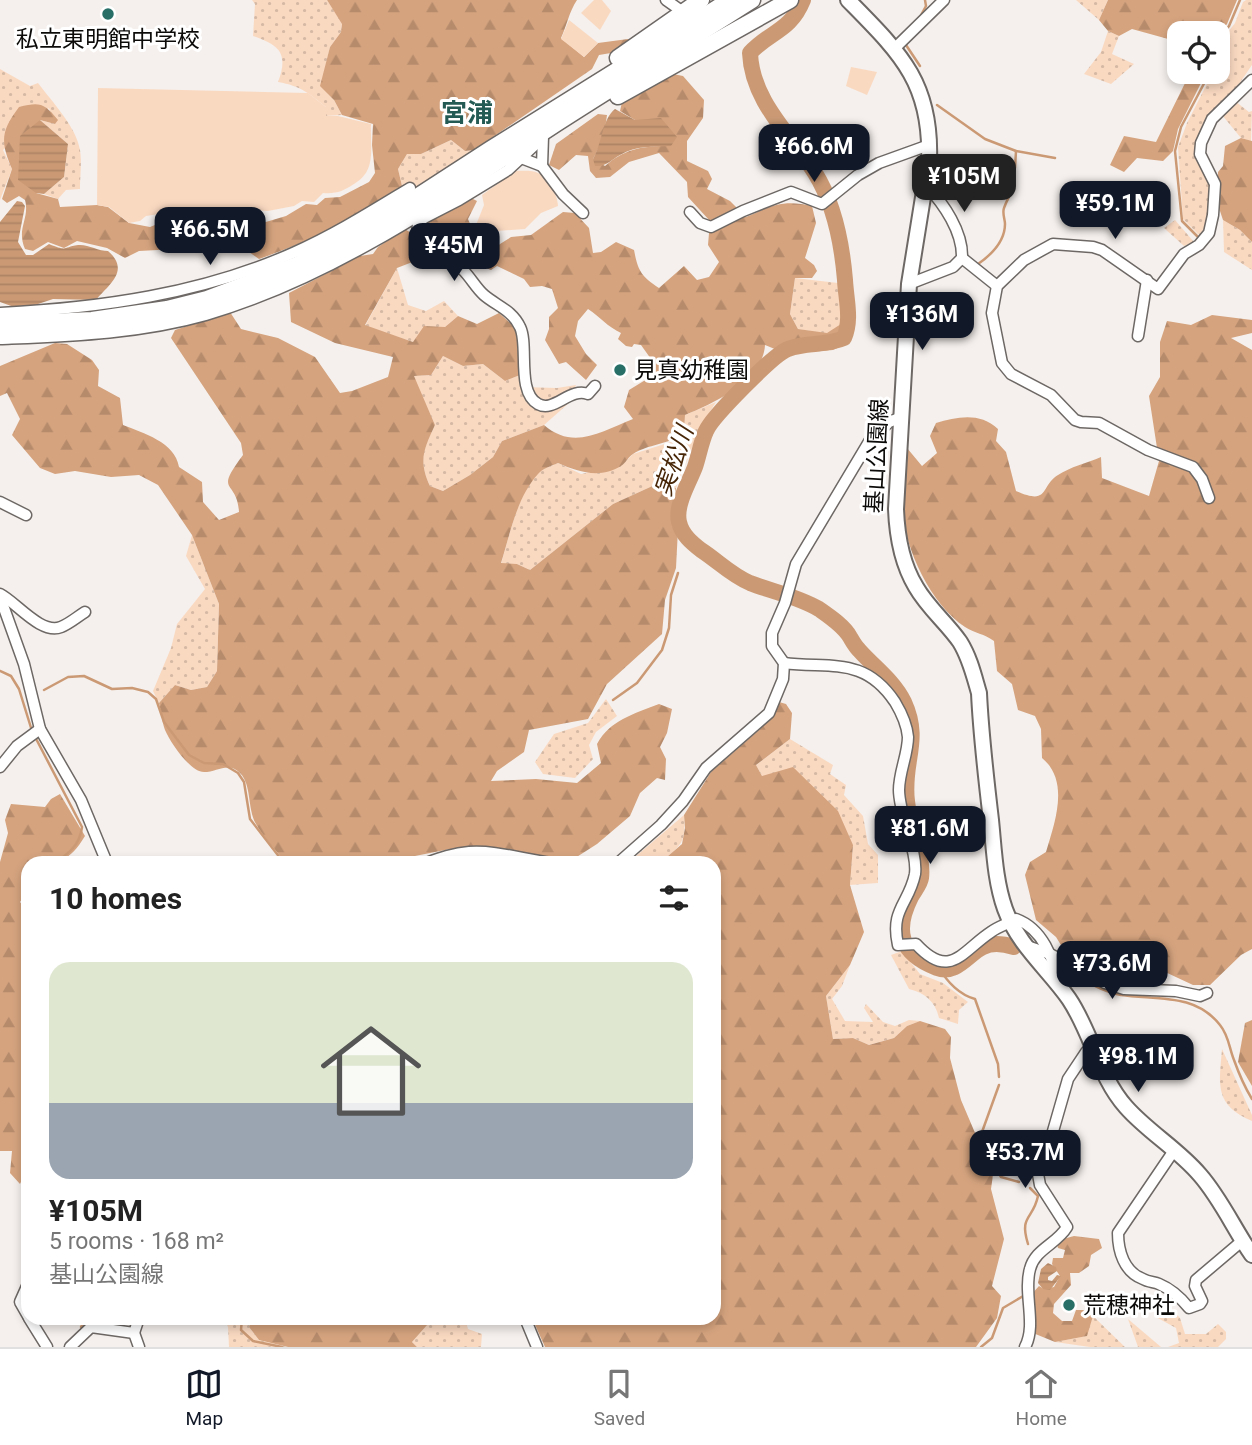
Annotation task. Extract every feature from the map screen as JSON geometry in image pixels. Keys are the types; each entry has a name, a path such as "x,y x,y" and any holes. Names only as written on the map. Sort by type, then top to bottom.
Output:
{"main road":[{"path":"491,149 701,0"},
{"path":"0,322 51,323 130,315 207,299 297,265 347,240 411,202 730,0"},
{"path":"0,336 113,330 204,312 304,275 516,156 543,135 752,0"},
{"path":"543,135 790,0"},
{"name":"基山公園線","path":"848,0 895,48 912,73 923,98 929,145 926,185 909,284 896,509 903,556 917,589 959,641 973,670 979,693 981,736 1000,892 1011,923 1077,1013 1109,1081 1126,1107 1175,1149 1201,1176 1252,1255"}],"street":[{"path":"666,0 683,12"},
{"path":"895,48 944,0"},
{"path":"1209,498 1194,467 1148,450 1100,424 1075,420 1051,395 1012,374 1002,363 992,313 997,286 1024,260 1053,244 1093,247 1158,289 1184,254 1199,245 1209,233 1215,184 1200,155 1201,143 1212,119 1252,80"},
{"path":"542,166 543,135"},
{"path":"690,212 701,223 711,227 791,192 822,204 858,175 879,163 929,145"},
{"path":"583,213 563,194 542,166 516,156 498,176 424,218 418,224 417,234 426,247 464,271 482,293 510,312 520,327 523,364 529,394 533,400 540,405 549,405 576,392 588,394 596,386"},
{"path":"909,284 953,267 962,258 959,236 940,201 926,185"},
{"path":"0,313 104,304 158,295 223,279 293,253 342,229 410,188"},
{"path":"962,258 997,286"},
{"path":"1138,336 1147,280"},
{"path":"626,856 683,802 706,768 769,713 783,678 784,663 772,646 772,633 785,603 796,564 813,531 870,440 889,422 902,417"},
{"path":"0,502 26,516"},
{"path":"0,595 51,628 60,628 85,612"},
{"path":"0,595 24,664 36,732 81,800 104,856"},
{"path":"784,663 804,666 830,664 860,671 880,683 903,717 908,737 899,790 915,871 896,917 898,945 911,943 935,959 945,963 953,962 991,931 1016,919 1026,922 1040,936 1051,954 1060,987"},
{"path":"0,767 17,746 36,732"},
{"path":"447,856 470,852 515,856"},
{"path":"1024,944 1051,954 1105,983 1124,989 1176,990 1200,996 1207,993"},
{"path":"1025,1347 1030,1335 1030,1268 1039,1252 1067,1227 1040,1185 1038,1174 1068,1079 1093,1045"},
{"path":"1175,1149 1118,1233 1118,1250 1127,1267 1140,1279 1169,1290 1189,1308 1202,1301 1195,1286 1196,1280 1242,1241"},
{"path":"34,1325 47,1347"},
{"path":"137,1325 134,1333 139,1347"},
{"path":"528,1325 537,1347"},
{"path":"70,1347 91,1327 134,1333"}],"shaded area":[{"path":"252,0 327,0 342,23 341,32 330,47 321,86 334,100 342,115 325,116 326,107 309,94 278,82 282,57 275,47 253,36 255,4"},
{"path":"594,0 602,0 611,11 600,30 581,13"},
{"path":"1076,0 1108,0 1099,20"},
{"path":"1252,0 1252,65 1198,144 1210,191 1207,225 1202,238 1183,219 1178,147 1207,84 1230,84 1230,29 1243,2"},
{"path":"569,20 598,43 584,57 561,39"},
{"path":"1108,31 1119,36 1112,54 1134,64 1111,84 1084,74 1101,52"},
{"path":"851,67 877,72 867,95 846,86"},
{"path":"0,69 30,86 38,83 69,123 80,150 80,189 66,190 58,199 44,194 64,177 68,144 40,120 55,124 49,108 3,150 12,169 0,200"},
{"path":"98,88 308,93 326,107 326,116 338,116 371,124 369,166 361,179 354,184 340,192 323,193 314,202 302,201 294,206 268,211 205,207 146,216 140,221 129,223 109,207 97,205"},
{"path":"1235,101 1249,112 1252,111 1251,141 1241,138 1222,115"},
{"path":"615,109 635,120 661,118 677,137 671,146 633,150 595,166 593,159 605,125"},
{"path":"40,120 68,144 64,177 44,194 36,193 18,180 20,136"},
{"path":"451,140 465,151 474,150 412,194 402,186 398,169 407,154 421,154"},
{"path":"515,171 533,171 542,175 554,192 558,206 541,213 525,229 483,232 476,225 484,205 482,195"},
{"path":"17,201 25,206 18,242 26,255 33,255 49,244 63,248 82,245 108,251 115,258 118,265 115,277 96,300 53,299 32,306 14,307 0,302 0,222"},
{"path":"1175,220 1194,242 1184,246 1164,228"},
{"path":"1223,220 1240,230 1252,242 1252,270 1224,252"},
{"path":"397,268 408,305 426,311 444,301 458,316 445,327 413,342 365,326"},
{"path":"795,278 838,283 844,322 827,334 798,329 790,314"},
{"path":"443,356 463,366 483,364 505,381 520,375 524,387 557,388 576,385 569,403 544,425 502,441 493,457 443,491 430,486 424,469 425,448 435,425 413,376 431,375"},
{"path":"716,402 700,428 676,488 659,483 613,504 530,570 517,564 501,564 520,503 540,471 558,463 581,474 621,466 633,454 674,441 684,433 685,415"},
{"path":"192,535 219,604 217,671 207,687 191,690 175,685 159,703 153,691 171,648 177,624 205,589 186,556"},
{"path":"606,699 617,716 596,732 589,745 593,759 575,778 543,774 535,762 554,734 588,723"},
{"path":"790,739 833,765 830,774 846,785 844,795 863,816 868,844 878,855 878,883 850,885 853,845 762,776 756,765"},
{"path":"684,815 683,838 668,856 636,856"},
{"path":"902,951 920,974 943,983 968,1002 959,1010 958,1024 939,1018 928,999 909,989 891,955"},
{"path":"850,965 842,986 832,999 845,1021 873,1022 864,1008 866,1004 883,1022 895,1026 909,1020 920,1021 907,1026 894,1038 869,1045 853,1038 833,1039 826,996"},
{"path":"1222,1049 1252,1115 1252,1121 1240,1115 1225,1101 1220,1083"},
{"path":"1048,1263 1056,1267 1057,1271 1048,1277 1048,1280 1052,1281 1057,1275 1061,1276 1050,1290 1043,1289 1038,1283 1041,1269"},
{"path":"1164,1301 1180,1318 1185,1334 1206,1334 1218,1324 1226,1332 1226,1339 1218,1347 1168,1347 1179,1343 1176,1328 1154,1316"},
{"path":"1093,1316 1125,1347 1090,1347 1055,1342 1086,1336"},
{"path":"1128,1319 1161,1347 1138,1347"},
{"path":"227,1325 250,1325 259,1340 288,1347 229,1347"},
{"path":"427,1325 467,1325 468,1329 482,1334 481,1347 417,1347 412,1342"}],"green space":[{"path":"327,0 577,0 561,38 584,57 598,43 628,39 633,42 617,52 599,55 592,69 474,150 465,151 451,140 421,154 407,154 398,169 402,186 393,196 336,228 259,259 249,252 201,241 176,249 139,251 125,258 107,248 77,241 64,248 48,242 33,251 25,249 22,229 26,213 25,200 19,196 7,203 2,199 12,169 4,136 19,107 26,105 41,105 58,120 55,124 40,120 36,193 58,199 60,207 108,207 129,223 150,227 182,214 225,221 239,219 259,224 286,216 306,204 317,205 325,198 340,197 369,182 375,173 373,124 342,115 334,100 320,86 330,47 341,32 342,24"},
{"path":"1108,0 1237,0 1228,21 1167,21 1167,39 1132,29 1119,36 1108,31 1099,20"},
{"path":"673,74 683,76 704,100 703,118 687,141 687,161 708,171 712,179 707,189 730,201 746,217 785,204 812,206 816,223 805,258 817,271 812,278 795,278 790,314 798,329 827,333 844,322 853,327 846,344 833,350 787,354 765,345 762,358 746,380 723,397 685,415 684,433 639,451 621,466 605,472 581,471 558,463 550,466 538,474 519,505 501,563 517,564 530,570 613,504 659,483 676,488 673,503 678,529 676,568 665,600 662,634 607,684 588,719 529,730 524,752 497,771 491,781 536,779 577,783 601,763 597,744 609,729 632,715 659,704 672,709 667,733 660,747 666,759 665,780 657,778 640,793 630,816 578,856 538,856 470,848 415,856 280,856 256,824 246,784 240,773 227,767 209,772 199,771 181,756 164,727 159,703 175,685 191,690 207,687 217,671 219,604 192,535 158,485 139,475 111,477 75,471 55,474 40,468 12,435 20,419 7,393 0,396 0,366 55,343 67,344 92,360 99,370 98,386 120,398 123,425 165,445 176,458 179,467 202,482 203,502 219,520 239,512 235,494 228,482 243,455 241,443 171,338 175,330 230,312 241,329 278,338 315,357 340,393 388,377 393,357 335,343 291,322 289,293 360,256 373,254 378,247 405,229 420,239 426,222 469,197 477,201 468,219 473,231 469,240 397,268 365,325 413,342 424,326 445,327 458,316 477,324 499,313 516,328 520,375 505,381 483,364 463,366 443,356 431,375 414,376 435,425 423,462 430,486 443,491 493,457 502,441 544,425 555,433 577,438 599,433 633,419 624,407 629,390 647,379 651,359 641,345 626,346 618,339 621,333 588,309 578,321 575,336 586,354 597,365 586,380 566,362 559,364 545,340 549,317 558,308 552,289 530,287 524,279 497,266 491,270 486,268 492,251 500,244 511,237 531,235 563,212 575,213 589,228 593,253 601,252 616,242 634,250 641,272 659,288 684,266 697,280 709,277 719,262 708,245 710,221 688,197 687,182 659,153 629,162 610,177 596,178 590,171 588,156 576,155 559,170 549,165 556,144 598,114 607,115 602,138 593,159 605,166 633,150 665,146 656,120 635,120 620,111 622,102"},
{"path":"1185,84 1200,84 1178,129 1173,151 1163,161 1137,158 1124,172 1110,165 1124,136 1156,142"},
{"path":"1241,138 1252,141 1252,242 1240,230 1223,220 1218,205 1218,172 1223,166 1225,146"},
{"path":"1212,315 1252,320 1252,333 1231,338 1252,350 1252,949 1241,955 1210,985 1193,985 1163,971 1138,968 1122,978 1108,979 1067,955 1056,937 1036,920 1025,875 1030,862 1046,852 1058,802 1056,778 1051,767 1042,758 1041,729 1035,716 1018,710 1012,684 997,671 994,641 968,629 952,616 929,588 920,571 912,553 903,518 902,495 907,448 922,466 937,453 930,436 936,423 976,418 998,429 996,441 1006,452 1016,491 1039,495 1058,475 1101,457 1102,478 1149,496 1159,461 1149,396 1160,377 1160,342 1167,321 1191,325"},
{"path":"779,702 786,704 792,713 790,739 756,765 762,776 793,767 838,811 853,845 850,885 864,932 850,965 826,996 833,1039 853,1038 869,1045 894,1038 907,1026 920,1021 945,1029 951,1037 950,1058 961,1100 993,1175 991,1189 1004,1239 992,1286 1001,1296 997,1318 976,1347 545,1347 535,1325 721,1325 721,856 668,856 682,844 684,815 711,772 772,715"},
{"path":"60,794 85,836 68,856 21,856 20,1184 10,1173 12,1151 0,1151 0,862 8,833 5,820 11,804 45,807 51,799"},
{"path":"1252,1020 1252,1086 1238,1062 1245,1023"},
{"path":"1074,1236 1099,1239 1102,1248 1091,1255 1089,1266 1079,1273 1070,1273 1071,1285 1054,1304 1053,1313 1062,1321 1072,1321 1076,1310 1083,1310 1093,1316 1087,1336 1055,1342 1033,1333 1030,1296 1039,1286 1044,1289 1054,1287 1060,1276 1052,1264 1053,1258 1063,1258 1065,1250 1058,1248 1056,1241"},
{"path":"427,1325 412,1342 417,1347 288,1347 259,1340 249,1327"}],"waterway":[{"name":"実松川","path":"803,0 792,19 750,53 752,71 765,102 815,173 828,198 844,266 848,324 844,338 795,347 781,353 757,373 719,413 704,435 681,501 679,522 682,531 691,541 737,576 794,597 819,609 836,622 900,694 911,728 906,787 921,869 920,881 903,920 902,931 908,948 915,956 937,968 951,969 987,945 1014,947"},
{"path":"920,17 926,6 925,0"},
{"path":"1230,24 1240,0"},
{"path":"906,45 920,66"},
{"path":"1200,239 1182,221 1175,151 1181,127 1204,84"},
{"path":"937,105 985,139 1016,151 1055,158"},
{"path":"978,264 992,252 1003,236 1003,210 1011,193 1009,176 1015,168 1016,151"},
{"path":"613,700 637,683 662,650 669,628 671,595 678,573"},
{"path":"0,671 11,676 19,689 32,731 82,827 76,844 64,856"},
{"path":"44,690 68,677 84,676 112,689 132,688 148,692 156,699 164,722 189,755 204,763 223,764 238,773 244,782 250,819 279,856"},
{"path":"1058,965 1088,983 1113,993 1175,1000 1199,1008 1210,1015 1225,1033 1232,1056 1252,1099"},
{"path":"940,969 954,987 975,999 998,1064 999,1077"},
{"path":"982,1132 999,1085"},
{"path":"982,1141 988,1157 1001,1177 1019,1182"},
{"path":"1028,1244 1026,1222 1038,1196 1030,1188"},
{"path":"981,1347 992,1338 1003,1308 1025,1295"},
{"path":"241,1325 241,1330 253,1341 282,1347"}],"place":[{"name":"私立東明館中学校","path":"108,14"},
{"name":"見真幼稚園","path":"620,370"},
{"name":"荒穂神社","path":"1069,1305"}],"district":[{"name":"宮浦","path":"467,113"}]}
